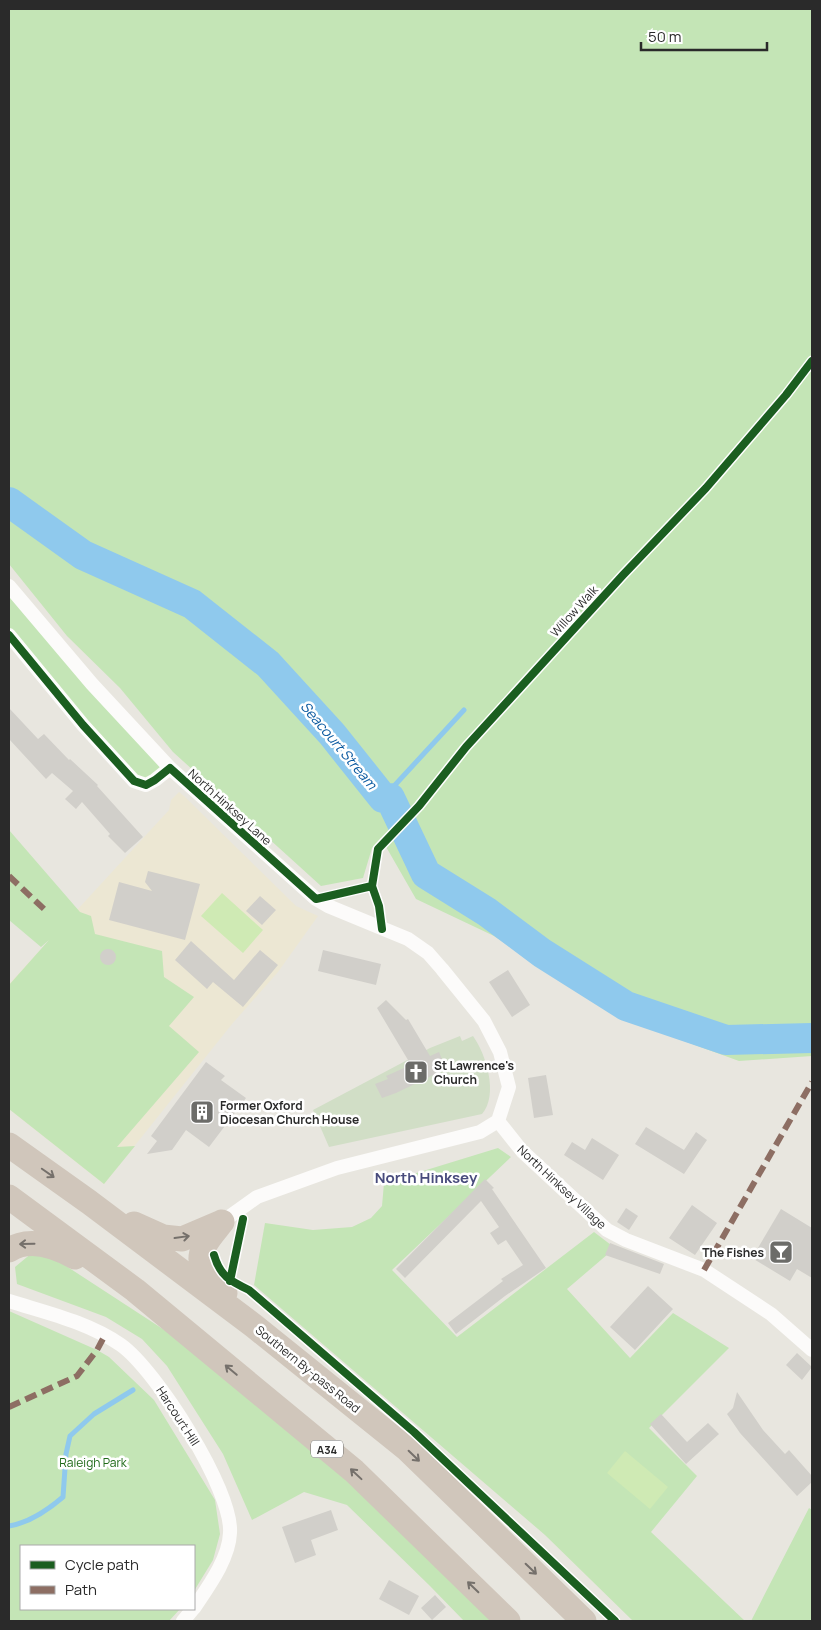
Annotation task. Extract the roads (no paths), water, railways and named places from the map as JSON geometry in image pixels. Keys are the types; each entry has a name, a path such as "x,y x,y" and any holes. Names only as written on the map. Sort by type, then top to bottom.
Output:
{"highway":[{"name":"Southern By-pass Road","path":"9,1145 89,1202 254,1326 407,1449 584,1621"},
{"name":"A34","path":"9,1197 135,1290 354,1471 508,1621"},
{"path":"89,1202 163,1237 182,1239 222,1222"},
{"path":"222,1222 207,1242 201,1254 203,1268 254,1326"},
{"path":"9,1250 18,1244 40,1244 65,1252 135,1290"}],"street":[{"name":"North Hinksey Lane","path":"9,586 92,684 170,768 316,899 328,906 408,939 428,953 484,1021 500,1052 509,1087 498,1121"},
{"name":"North Hinksey Lane","path":"9,635 83,725 134,781 146,786 170,768"},
{"path":"222,1222 257,1198 282,1187 337,1168 480,1132 498,1121"},
{"name":"North Hinksey Village","path":"498,1121 522,1151 607,1230 626,1240 704,1270 771,1314 812,1350"},
{"name":"Harcourt Hill","path":"9,1301 86,1325 123,1346 160,1386 192,1438 210,1468 225,1502 230,1531 229,1542 220,1567 195,1605"},
{"name":"Harcourt Hill","path":"183,1621 191,1610"}],"waterway":[{"name":"Seacourt Stream","path":"9,502 83,555 192,604 268,664 332,734 383,798 390,798 426,874 487,912 542,953 626,1006 726,1040 812,1038"},
{"path":"383,798 464,710"},
{"path":"9,1526 38,1515 63,1497 66,1454 70,1436 94,1414 133,1390"}],"place":[{"name":"St Lawrence's Church","path":"416,1072"},
{"name":"Former Oxford Diocesan Church House","path":"202,1112"},
{"name":"The Fishes","path":"781,1252"}],"district":[{"name":"North Hinksey","path":"426,1177"}],"park label":[{"name":"Raleigh Park","path":"93,1462"}]}
